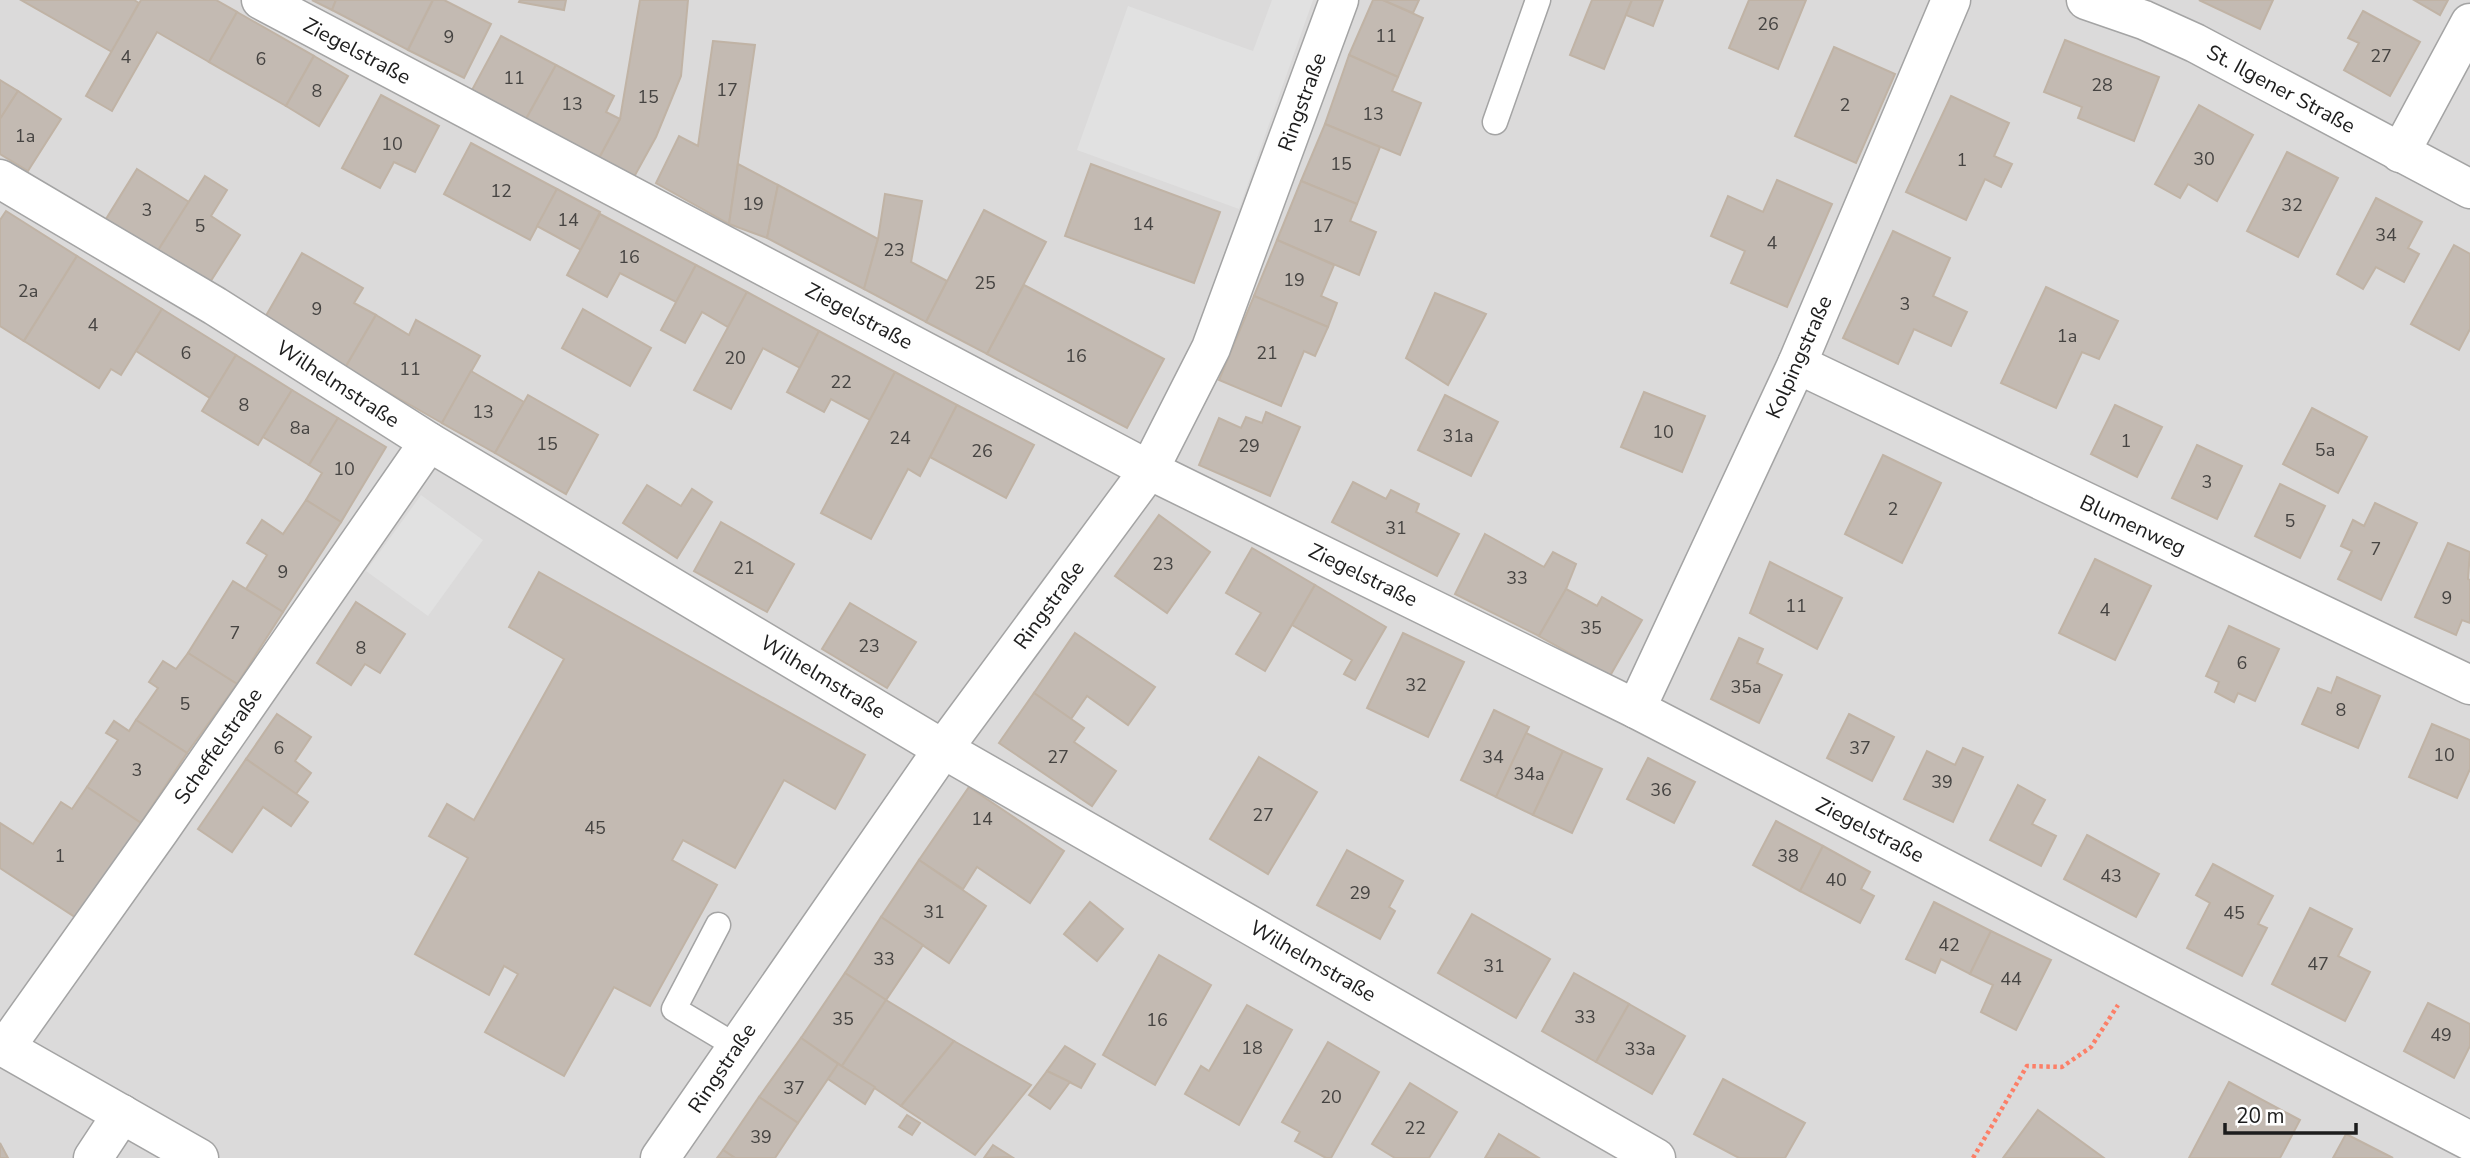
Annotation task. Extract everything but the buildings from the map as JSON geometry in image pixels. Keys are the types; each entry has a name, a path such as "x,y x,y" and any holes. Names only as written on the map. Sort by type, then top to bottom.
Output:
{"street":[{"name":"Ziegelstraße","path":"261,0 1149,470 1636,709 2470,1141"},
{"name":"Ringstraße","path":"660,1158 943,749 1149,470 1211,348 1339,0"},
{"name":"Kolpingstraße","path":"1636,709 1797,365 1951,0"},
{"name":"St. Ilgener Straße","path":"2086,0 2144,20 2195,43 2470,189"},
{"path":"2400,153 2470,23"},
{"name":"Wilhelmstraße","path":"0,178 215,306 429,442 943,749 1656,1158"},
{"name":"Blumenweg","path":"1797,365 2470,685"},
{"name":"Scheffelstraße","path":"2,1047 160,830 429,442"},
{"path":"2,1047 199,1158"},
{"path":"93,1158 122,1114"}],"lane":[{"path":"1495,122 1538,0"},
{"path":"719,925 674,1010 736,1046"}],"path":[{"path":"1973,1158 2027,1066 2062,1067 2091,1047 2123,997 2137,968"}],"shaded area":[{"path":"0,0 2470,0 2470,1158 0,1158"},
{"path":"1272,0 1313,0 1239,209 1077,150 1128,6 1253,51"},
{"path":"421,495 483,540 428,616 366,571"}]}
